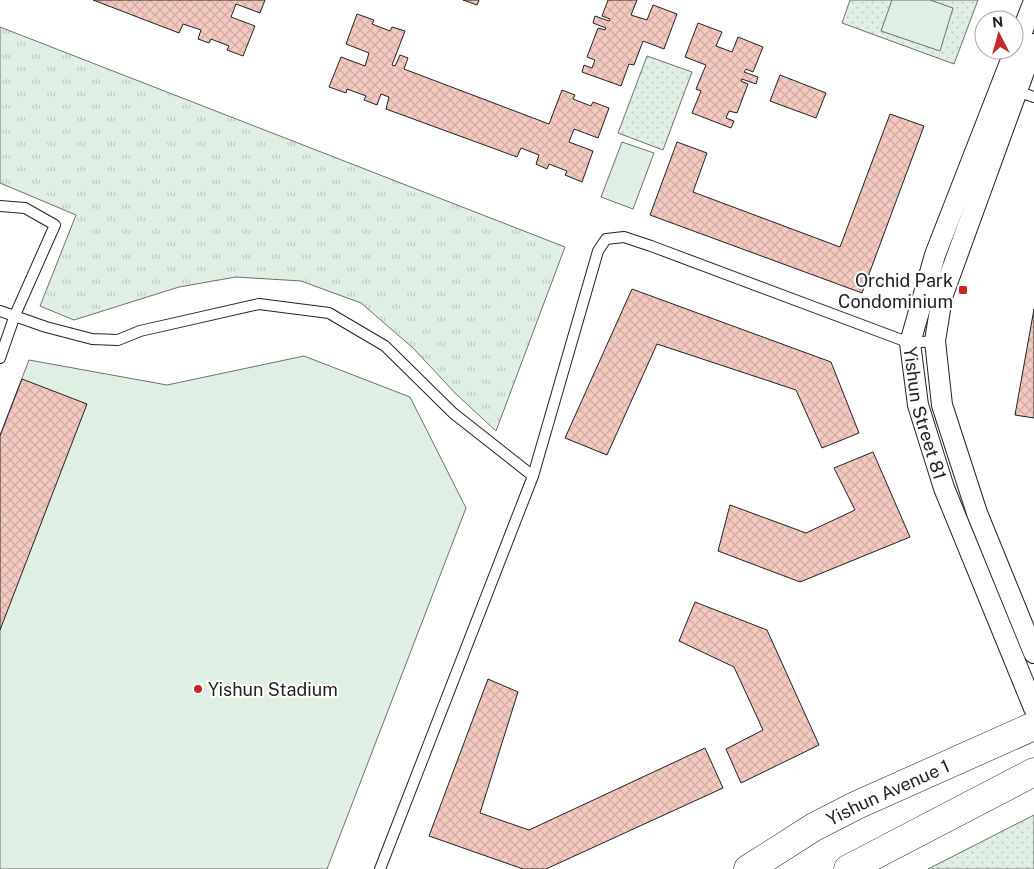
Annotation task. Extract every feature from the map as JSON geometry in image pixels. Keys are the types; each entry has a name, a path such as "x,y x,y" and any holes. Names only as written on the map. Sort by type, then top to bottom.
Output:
{"main road":[{"name":"Yishun Avenue 1","path":"748,869 814,827 1034,726"},
{"path":"848,869 1034,772"}],"street":[{"name":"Yishun Street 81","path":"1034,1 1019,62 1018,91 997,121 962,183 935,255 910,343 918,405 944,488 1034,708"},
{"name":"Yishun Street 81","path":"1019,62 1034,44"},
{"name":"Yishun Street 81","path":"997,121 942,297 935,341 942,405 963,475 1034,653"}],"lane":[{"path":"0,206 25,208 55,225 15,315 0,358"},
{"path":"380,869 532,476 598,251 606,239 624,237 651,246 910,343 935,341"},
{"path":"0,311 46,327 92,339 118,340 140,331 259,304 329,313 385,346 452,413 532,476"}],"green space":[{"path":"850,0 978,0 954,64 842,23"},
{"path":"892,0 930,0 953,8 940,51 881,31"},
{"path":"0,27 565,247 496,431 456,394 413,348 361,303 301,281 236,277 179,287 74,320 40,306 76,215 0,183"},
{"path":"647,56 692,72 663,150 618,133"},
{"path":"622,142 654,153 633,209 601,197"},
{"name":"Yishun Stadium","path":"304,356 410,397 466,508 327,869 0,869 0,435 29,360 167,385"},
{"path":"1034,815 1034,869 928,869"}],"building":[{"path":"93,0 265,0 260,13 236,4 231,17 255,26 243,56 227,50 229,46 211,39 209,43 198,39 201,30 183,24 179,33"},
{"path":"463,0 479,0 477,5"},
{"path":"608,0 637,0 631,15 647,20 653,5 677,14 664,49 643,41 634,65 629,64 621,86 582,72 584,65 592,68 595,60 587,57 598,28 605,30 606,28 593,23 595,16 609,21 610,19 602,16"},
{"path":"357,14 374,20 372,24 390,31 392,27 405,31 392,65 395,66 400,55 408,58 404,69 549,124 562,90 575,95 573,99 591,106 593,102 609,108 598,138 574,129 569,142 593,151 582,182 565,175 567,171 549,164 547,169 536,164 539,155 521,148 517,157 386,109 389,97 381,94 377,105 364,100 366,96 347,89 346,93 329,87 341,57 365,66 369,53 346,44"},
{"path":"698,23 722,32 716,46 732,52 738,37 763,47 753,72 746,69 744,72 758,77 756,84 742,79 741,81 748,84 737,113 729,111 726,118 734,121 731,128 692,113 701,91 696,89 706,65 685,57"},
{"path":"780,75 826,93 816,118 770,101"},
{"path":"890,114 924,126 862,293 650,215 677,142 707,153 693,192 840,247"},
{"path":"632,289 831,362 859,433 822,448 796,390 657,344 607,455 565,438"},
{"path":"1034,309 1034,418 1015,415"},
{"path":"22,379 87,404 0,630 0,436"},
{"path":"873,452 910,537 800,582 718,551 730,505 806,533 855,510 834,468"},
{"path":"695,602 767,630 819,745 741,783 726,749 763,730 734,667 679,641"},
{"path":"488,679 518,692 480,813 529,830 705,748 723,788 546,869 523,869 429,836"}],"place":[{"name":"Orchid Park Condominium","path":"963,290"},
{"name":"Yishun Stadium","path":"198,689"}]}
